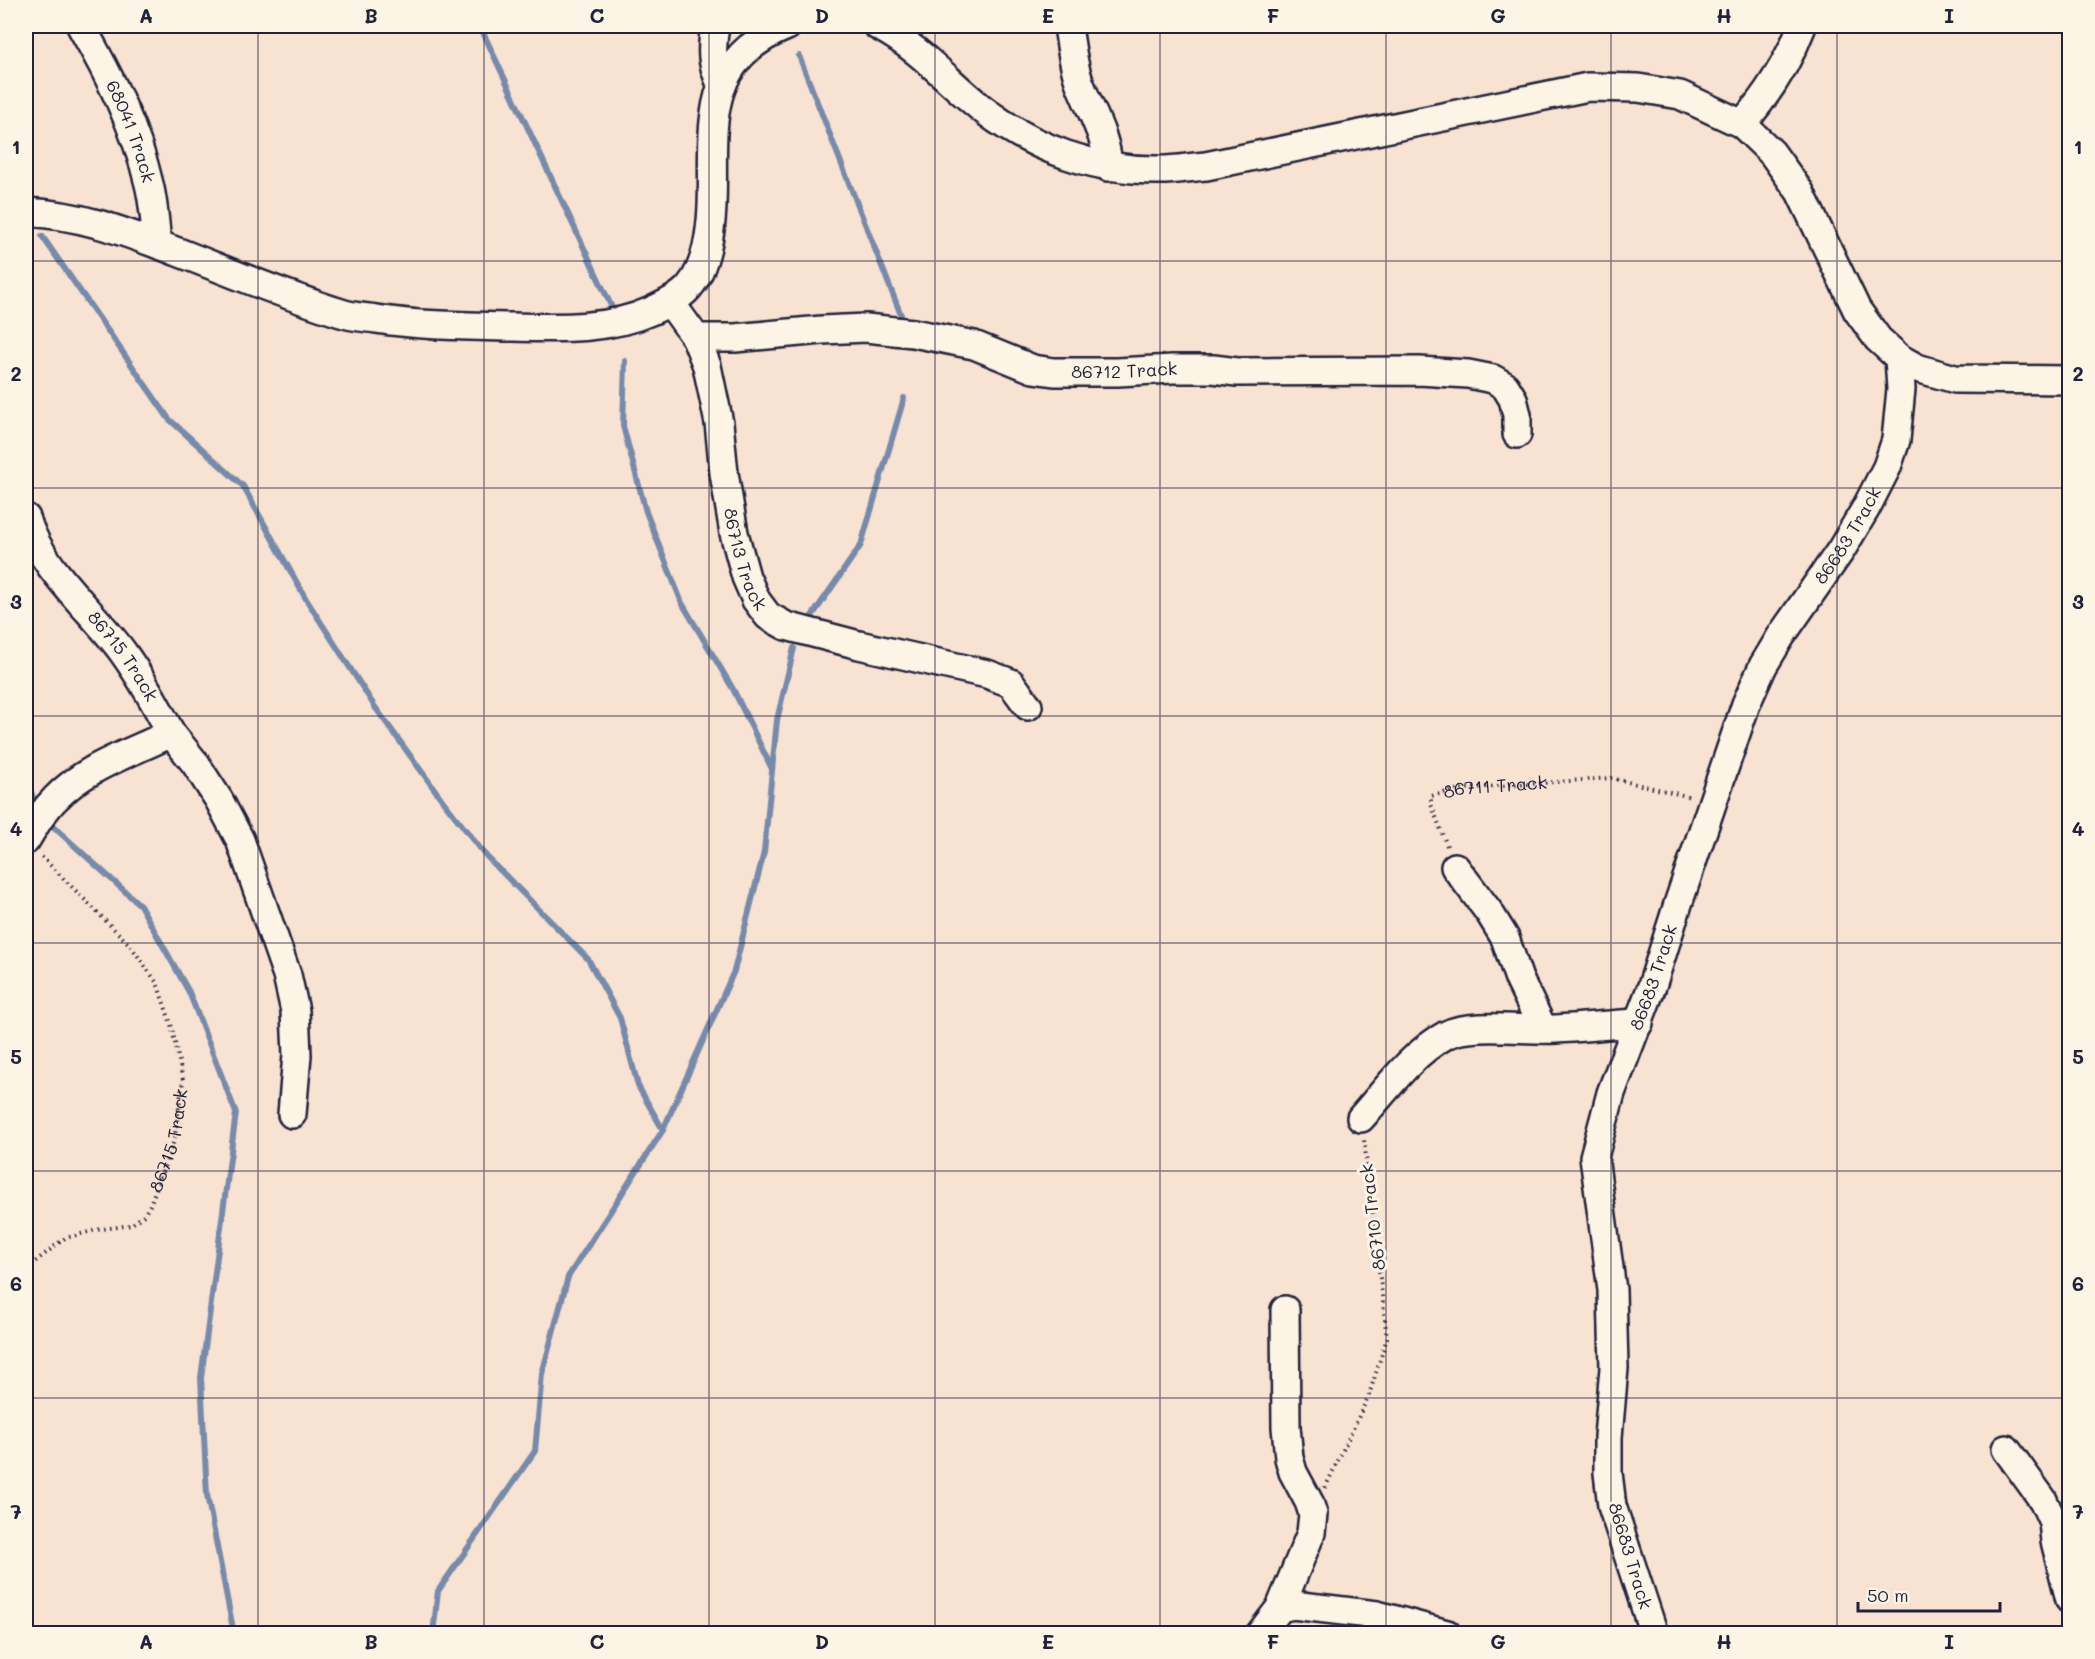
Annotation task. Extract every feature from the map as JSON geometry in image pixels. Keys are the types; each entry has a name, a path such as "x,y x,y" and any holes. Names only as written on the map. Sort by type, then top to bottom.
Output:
{"street":[{"name":"68041 Track","path":"81,26 119,99 143,159 150,186 157,244"},
{"path":"715,26 711,49 714,68 722,86"},
{"path":"26,212 56,213 92,221 344,314 398,322 554,328 601,325 637,317 670,302 689,287 703,261 710,231 712,124 722,86 736,62 754,43 787,26"},
{"path":"878,26 896,35 985,111 1015,131 1078,160 1108,167 1157,171 1206,166 1588,87 1638,88 1680,95 1742,124 1772,153 1800,192 1857,310 1878,339 1899,358 1917,368 1955,379 2070,380"},
{"path":"1068,26 1080,82 1105,141 1108,167"},
{"path":"1742,124 1763,100 1780,73 1802,26"},
{"name":"86713 Track","path":"670,302 696,338 707,366 714,396 734,533 746,577 756,600 768,616 786,626 987,674 1011,683 1028,706"},
{"name":"86712 Track","path":"696,338 735,338 866,328 913,333 974,345 1024,366 1054,372 1212,369 1237,372 1468,374 1493,380 1505,386 1513,399 1517,415 1517,434"},
{"name":"86683 Track","path":"1654,1634 1612,1506 1608,1473 1608,1437 1614,1368 1612,1290 1594,1157 1611,1093 1638,1023 1746,704 1763,666 1841,549 1887,467 1896,440 1901,389 1899,358"},
{"name":"86715 Track","path":"26,518 29,530 43,556 122,651 146,687 171,733 195,763 213,791 240,840 287,975 295,1011 297,1055 292,1114"},
{"path":"30,844 41,816 56,797 72,783 171,733"},
{"path":"1455,867 1490,912 1505,938 1519,979 1543,1029"},
{"path":"1361,1118 1414,1058 1449,1033 1485,1028 1543,1029 1638,1023"},
{"path":"1260,1633 1280,1608 1303,1556 1311,1533 1313,1514 1293,1472 1289,1458 1286,1427 1285,1310"},
{"path":"2006,1449 2043,1500 2053,1522 2055,1541 2070,1600"},
{"path":"1280,1608 1293,1605 1377,1615 1447,1634"}],"path":[{"name":"86711 Track","path":"1455,867 1431,804 1431,796 1440,793 1459,789 1611,778 1712,802"},
{"name":"86715 Track","path":"27,1268 65,1238 96,1230 131,1225 144,1215 150,1205 174,1141 183,1080 171,1024 156,983 130,945 30,844"},
{"name":"86710 Track","path":"1313,1514 1369,1395 1387,1338 1361,1118"},
{"path":"26,1226 30,1241 27,1268"}],"waterway":[{"path":"480,26 614,312"},
{"path":"799,56 901,315"},
{"path":"26,185 27,190"},
{"path":"42,236 169,419 243,486 306,599 375,707 443,801 487,857 588,959 620,1018 638,1086 663,1130"},
{"path":"625,361 623,426 646,512 682,603 733,689 772,769"},
{"path":"810,619 861,545 904,398"},
{"path":"433,1634 438,1591 535,1451 542,1374 568,1277 663,1130 734,971 764,852 777,720 794,648"},
{"path":"26,780 37,807"},
{"path":"46,820 140,905 189,992 236,1113 201,1378 207,1495 234,1634"}]}
